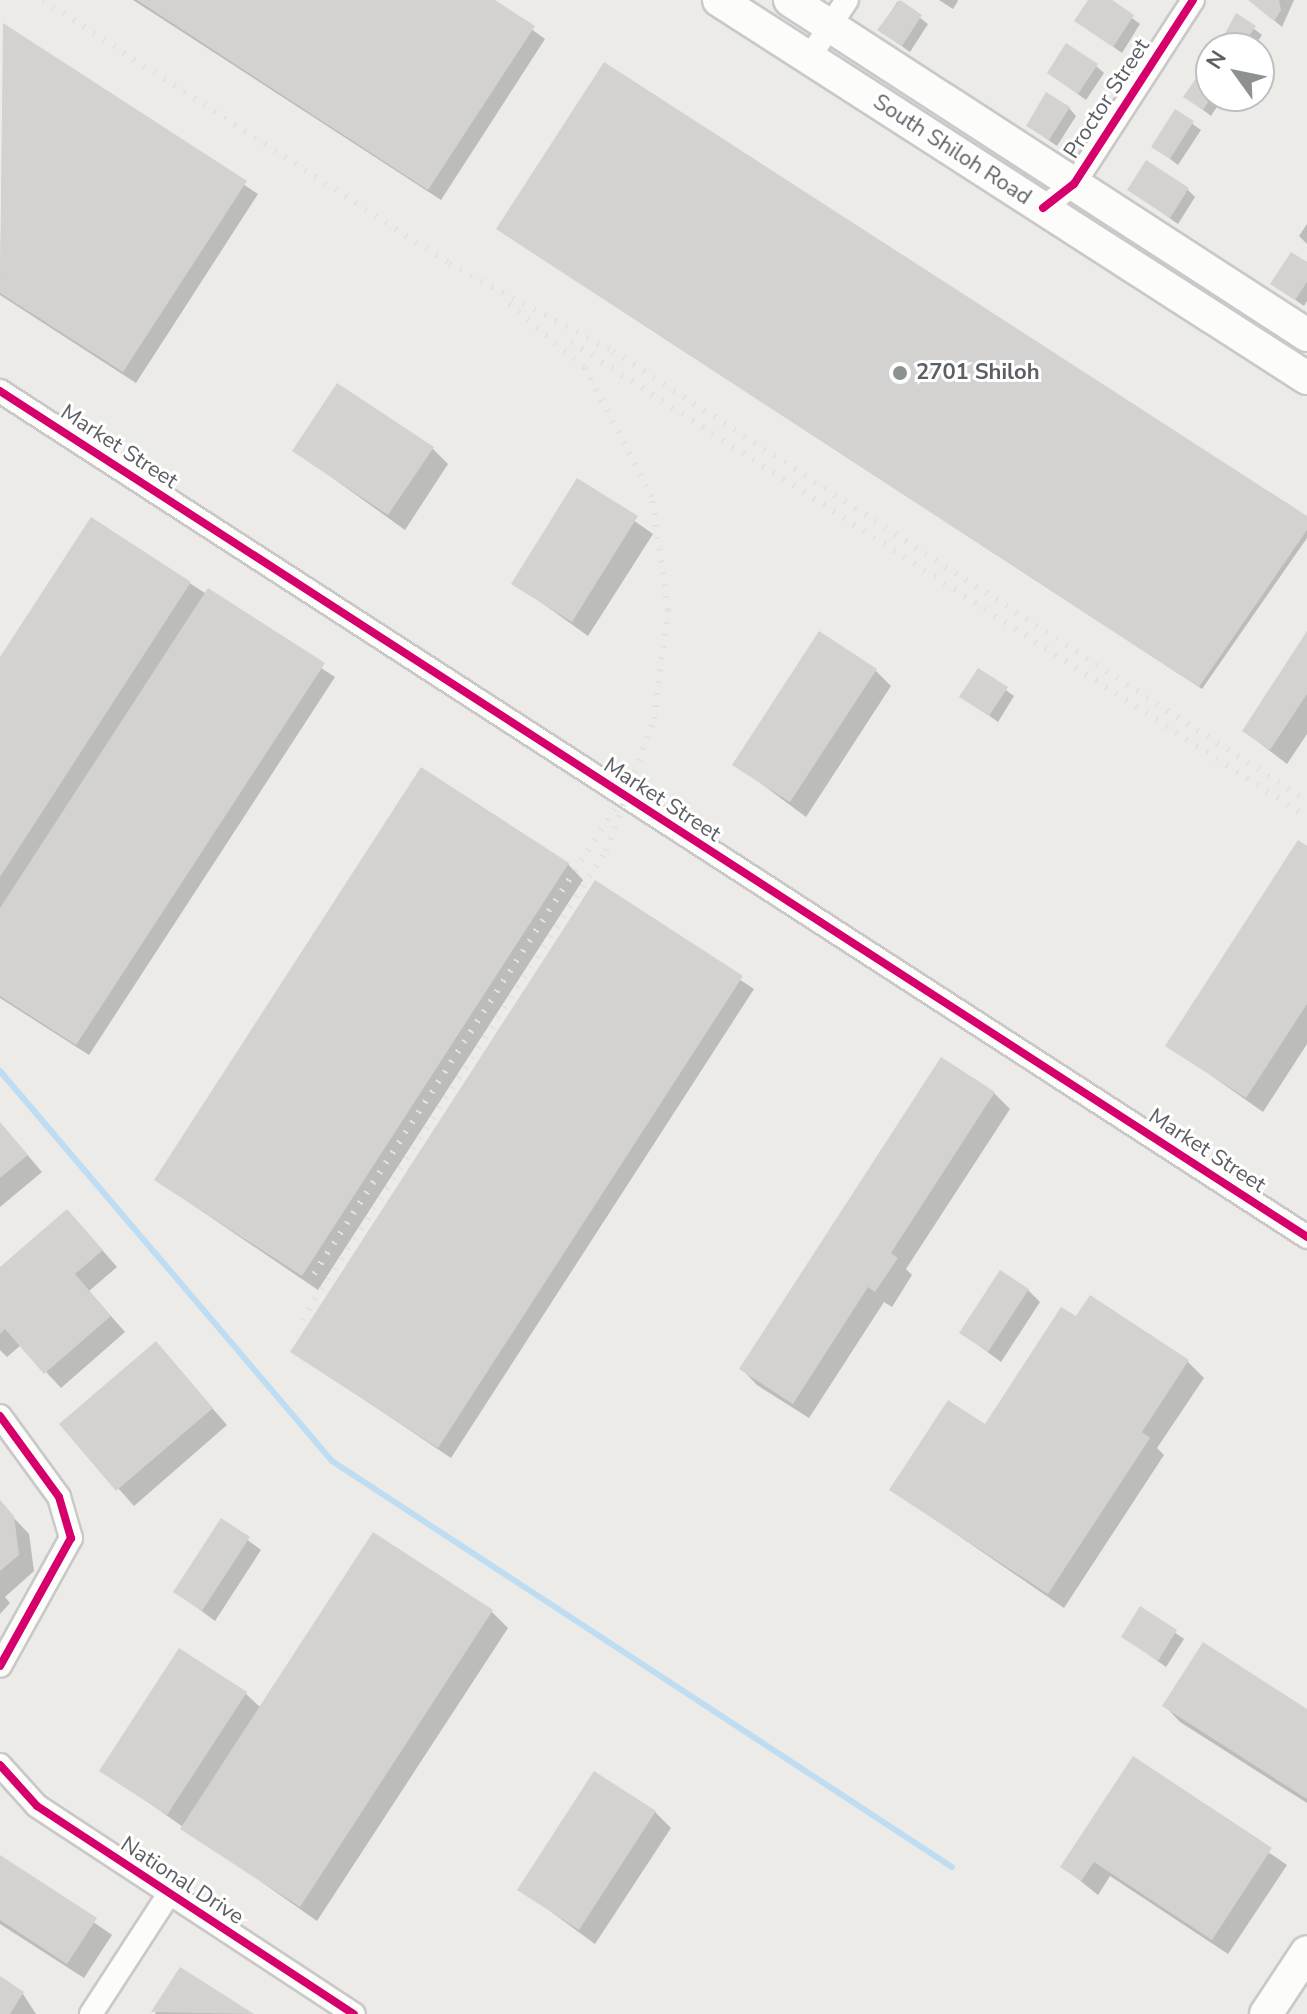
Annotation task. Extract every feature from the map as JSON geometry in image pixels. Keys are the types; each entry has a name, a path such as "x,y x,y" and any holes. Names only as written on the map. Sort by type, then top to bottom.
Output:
{"main road":[{"name":"South Shiloh Road","path":"719,0 1043,208 1300,364"},
{"name":"South Shiloh Road","path":"790,0 838,13 1074,184 1307,335"},
{"path":"1266,2014 1307,1952"}],"street":[{"name":"Proctor Street","path":"1043,208 1074,184 1193,0"},
{"path":"809,58 838,13"},
{"name":"Market Street","path":"0,391 1307,1237"},
{"path":"0,1416 59,1497 71,1538 0,1666"},
{"name":"National Drive","path":"0,1765 37,1806 354,2014"},
{"path":"91,2014 169,1894"}],"building":[{"path":"137,0 495,0 535,26 428,190"},
{"path":"900,0 922,15 902,46 877,30"},
{"path":"1088,0 1112,0 1134,15 1113,47 1074,21"},
{"path":"1248,0 1279,0 1281,10 1274,21"},
{"path":"1236,13 1256,26 1252,32 1226,32"},
{"path":"3,23 247,181 123,372 0,293"},
{"path":"1066,43 1098,64 1078,94 1047,73"},
{"name":"2701 Shiloh","path":"604,62 1307,516 1307,530 1199,687 496,229"},
{"path":"1195,80 1195,105 1183,97"},
{"path":"1046,92 1070,107 1049,140 1026,126"},
{"path":"1175,109 1194,121 1170,159 1151,147"},
{"path":"1146,160 1189,188 1170,218 1127,190"},
{"path":"1291,252 1307,262 1307,282 1295,300 1270,284"},
{"path":"337,383 434,447 388,515 292,451"},
{"path":"577,478 638,516 572,622 511,584"},
{"path":"91,517 191,582 0,877 0,657"},
{"path":"208,588 325,663 76,1045 0,996 0,908"},
{"path":"819,631 877,669 790,802 732,765"},
{"path":"1307,631 1307,694 1270,750 1242,731"},
{"path":"978,668 1008,687 989,716 959,697"},
{"path":"421,767 569,863 302,1276 154,1180"},
{"path":"1298,840 1307,846 1307,1004 1246,1098 1165,1046"},
{"path":"595,880 743,976 438,1448 290,1352"},
{"path":"941,1057 995,1092 891,1253 898,1258 875,1292 868,1287 793,1404 739,1369"},
{"path":"0,1122 28,1155 0,1178"},
{"path":"67,1209 103,1250 75,1274 111,1316 44,1374 5,1329 0,1334 0,1267"},
{"path":"1000,1270 1029,1289 988,1352 959,1333"},
{"path":"1090,1295 1189,1360 1142,1432 1150,1438 1048,1594 889,1490 948,1400 985,1424 1061,1307 1076,1316"},
{"path":"156,1341 213,1408 116,1491 59,1424"},
{"path":"0,1500 14,1516 19,1555 0,1571"},
{"path":"221,1518 250,1537 202,1611 173,1592"},
{"path":"373,1532 493,1610 300,1907 180,1829"},
{"path":"1140,1606 1177,1630 1158,1661 1121,1637"},
{"path":"1203,1642 1307,1709 1307,1799 1162,1706"},
{"path":"179,1648 247,1692 167,1815 99,1771"},
{"path":"1133,1756 1272,1848 1212,1940 1094,1862 1081,1881 1060,1867"},
{"path":"594,1771 656,1811 579,1930 517,1890"},
{"path":"0,1855 97,1918 67,1964 0,1920"},
{"path":"180,1967 254,2014 151,2012"},
{"path":"0,1976 24,1992 10,2014 0,2014"}],"waterway":[{"path":"0,1071 332,1461 952,1867"}],"railway":[{"path":"43,0 449,264 613,351 1307,801"},
{"path":"302,1320 606,851 654,719 668,610 652,497 584,367 509,304"},
{"path":"571,342 1307,817"},
{"path":"314,1274 618,804"}],"cycle path":[{"path":"1043,208 1074,184 1193,0"},
{"path":"0,391 1307,1237"},
{"path":"0,1416 59,1497 71,1538 0,1666"},
{"path":"0,1765 37,1806 354,2014"}],"place":[{"name":"2701 Shiloh","path":"900,373"}]}
